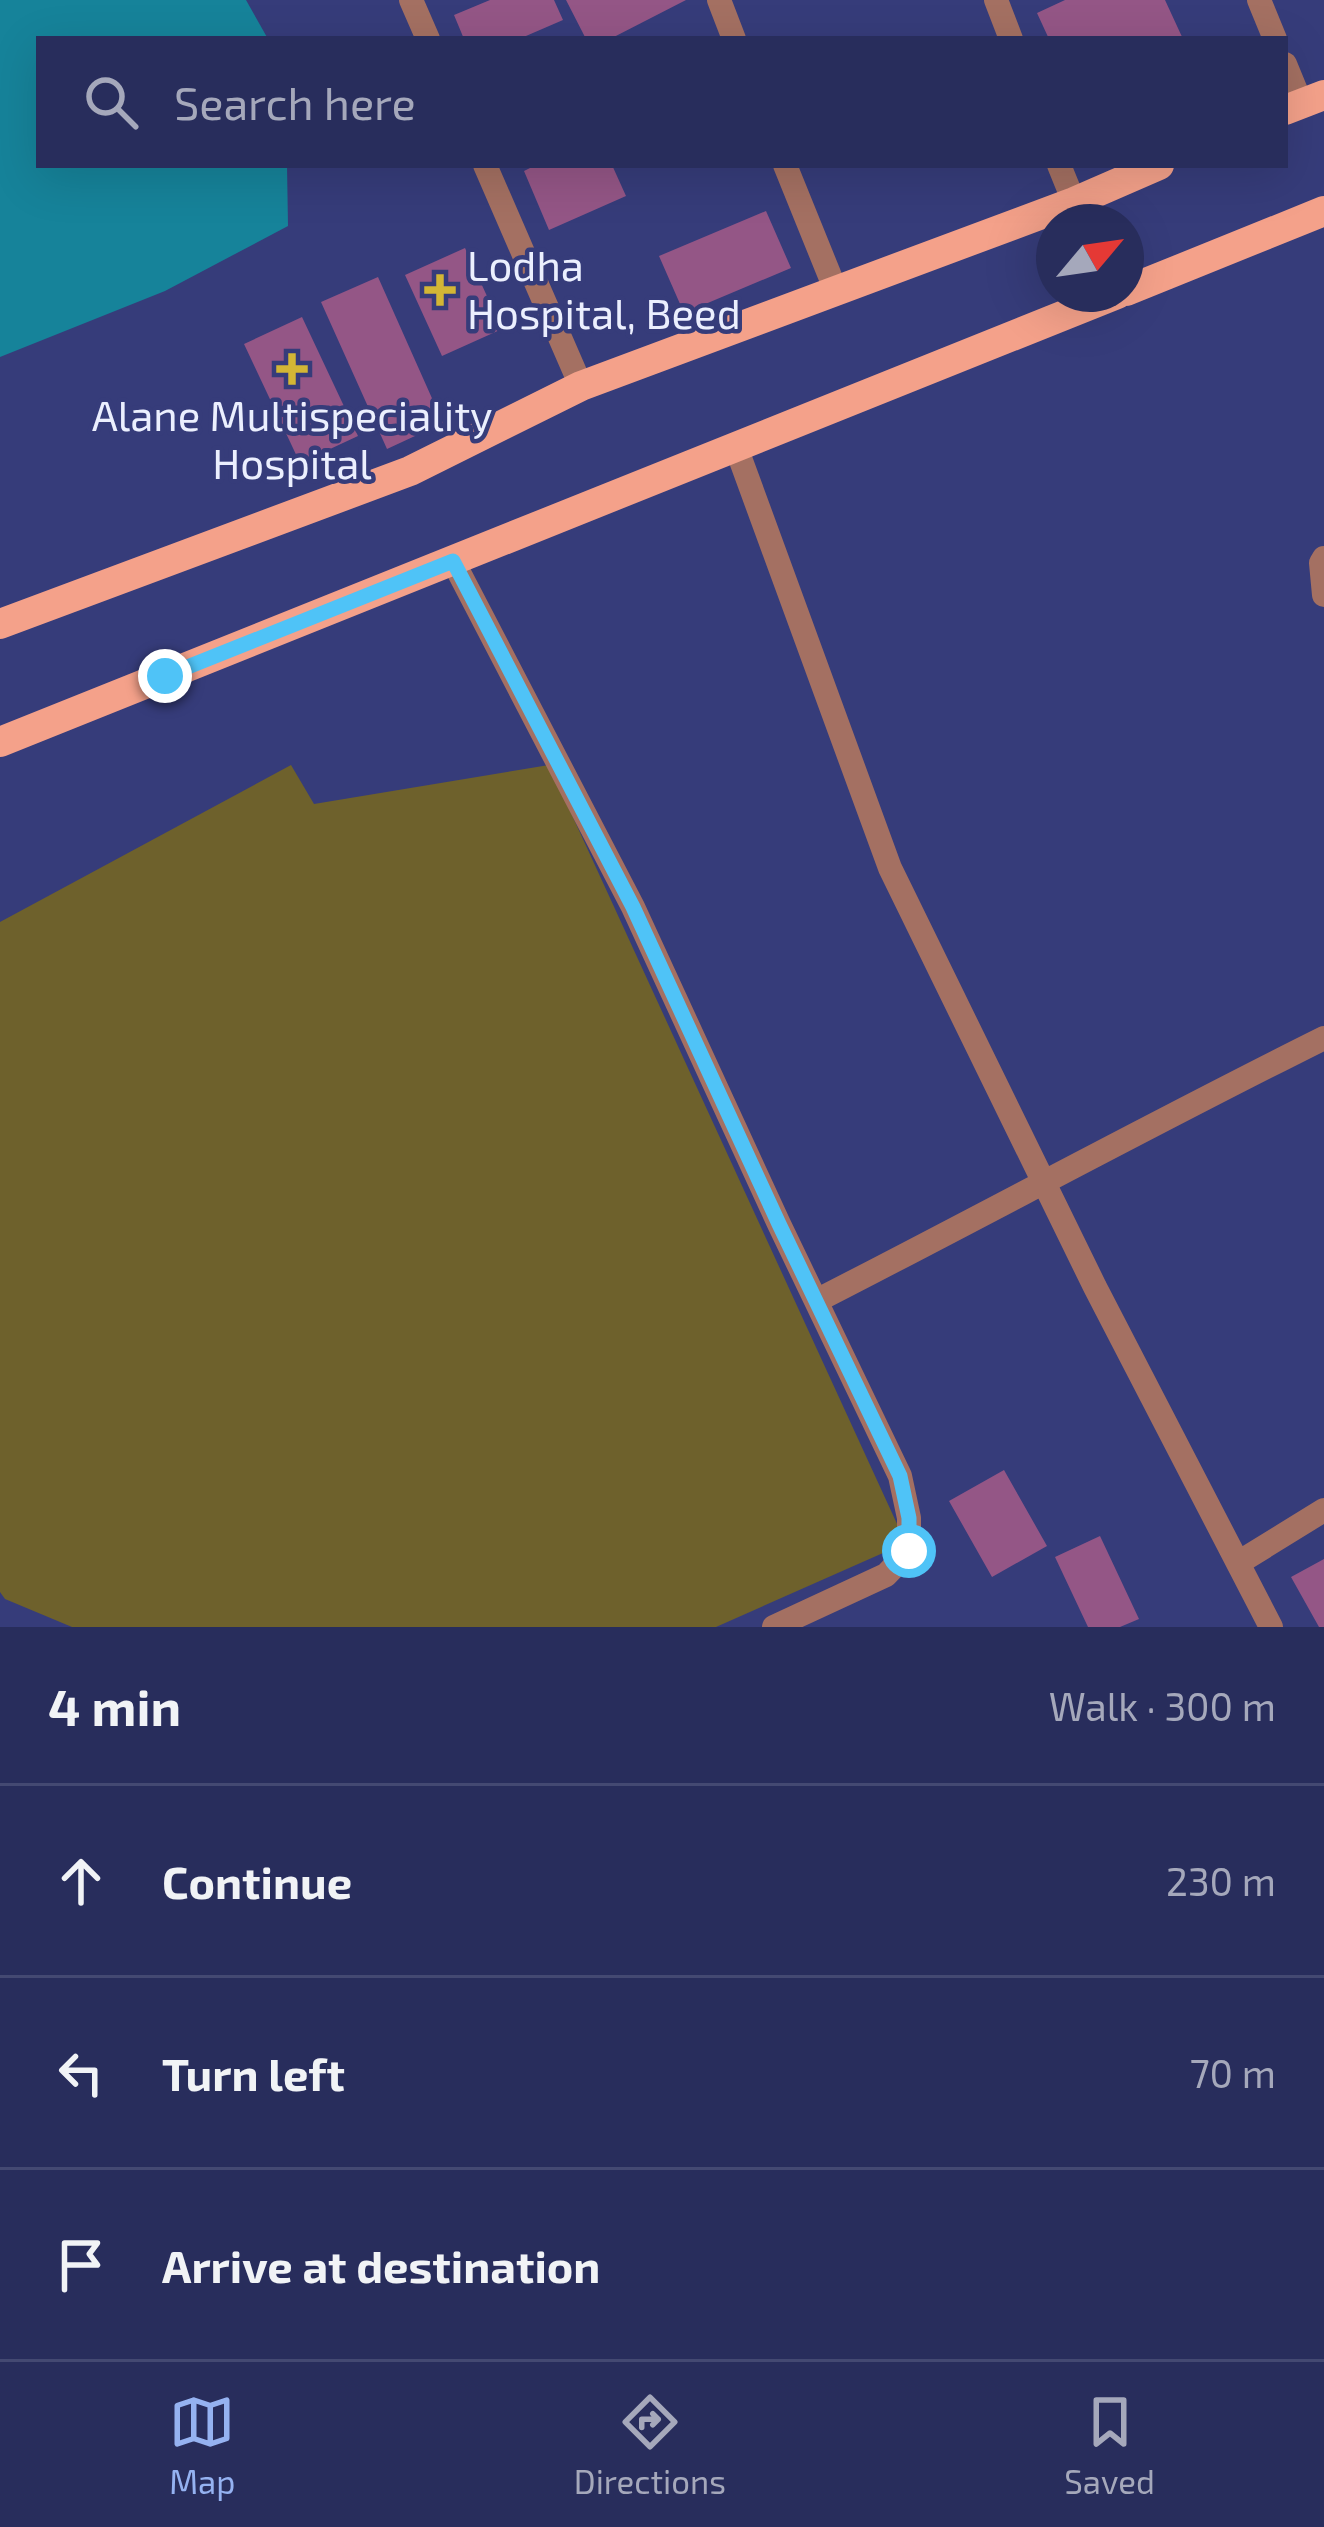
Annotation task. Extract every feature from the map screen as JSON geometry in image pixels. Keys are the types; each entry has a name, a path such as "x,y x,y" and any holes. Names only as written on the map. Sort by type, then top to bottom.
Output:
{"main road":[{"path":"0,624 410,471 581,386 1074,202 1152,168"},
{"path":"1144,284 1324,212"},
{"path":"0,742 1073,312"}],"street":[{"path":"410,0 427,36"},
{"path":"718,0 733,36"},
{"path":"996,0 1010,36"},
{"path":"1258,0 1274,36"},
{"path":"1288,70 1303,103"},
{"path":"486,168 581,386"},
{"path":"786,168 836,291"},
{"path":"1061,168 1074,202"},
{"path":"736,447 890,868 1271,1627"},
{"path":"1324,558 1324,595"},
{"path":"453,561 633,907 900,1476 909,1518 909,1551 886,1575 774,1627"},
{"path":"816,1300 1324,1039"},
{"path":"1238,1563 1324,1510"}],"shaded area":[{"path":"291,765 314,804 549,765 898,1526 883,1553 716,1627 72,1627 5,1599 0,1592 0,922"}],"water":[{"path":"0,0 246,0 266,36 36,36 36,168 287,168 288,226 165,291 0,357"}],"building":[{"path":"490,0 554,0 563,20 526,36 463,36 454,15"},
{"path":"566,0 686,0 616,36 584,36"},
{"path":"1065,0 1165,0 1182,36 1048,36 1037,13"},
{"path":"613,168 626,196 549,230 524,171"},
{"path":"766,211 791,268 684,313 659,256"},
{"path":"465,248 502,329 442,356 405,275"},
{"path":"378,277 443,423 387,449 321,302"},
{"path":"302,317 358,436 300,463 244,344"},
{"path":"1004,1470 1047,1546 992,1577 949,1501"},
{"path":"1100,1536 1139,1619 1120,1627 1088,1627 1055,1557"},
{"path":"1324,1559 1324,1627 1319,1627 1291,1577"}],"place":[{"name":"Lodha Hospital, Beed","path":"440,290"},
{"name":"Alane Multispeciality Hospital","path":"292,369"}],"route":[{"path":"165,676 453,561 633,907 900,1476 909,1518 909,1551"}]}
